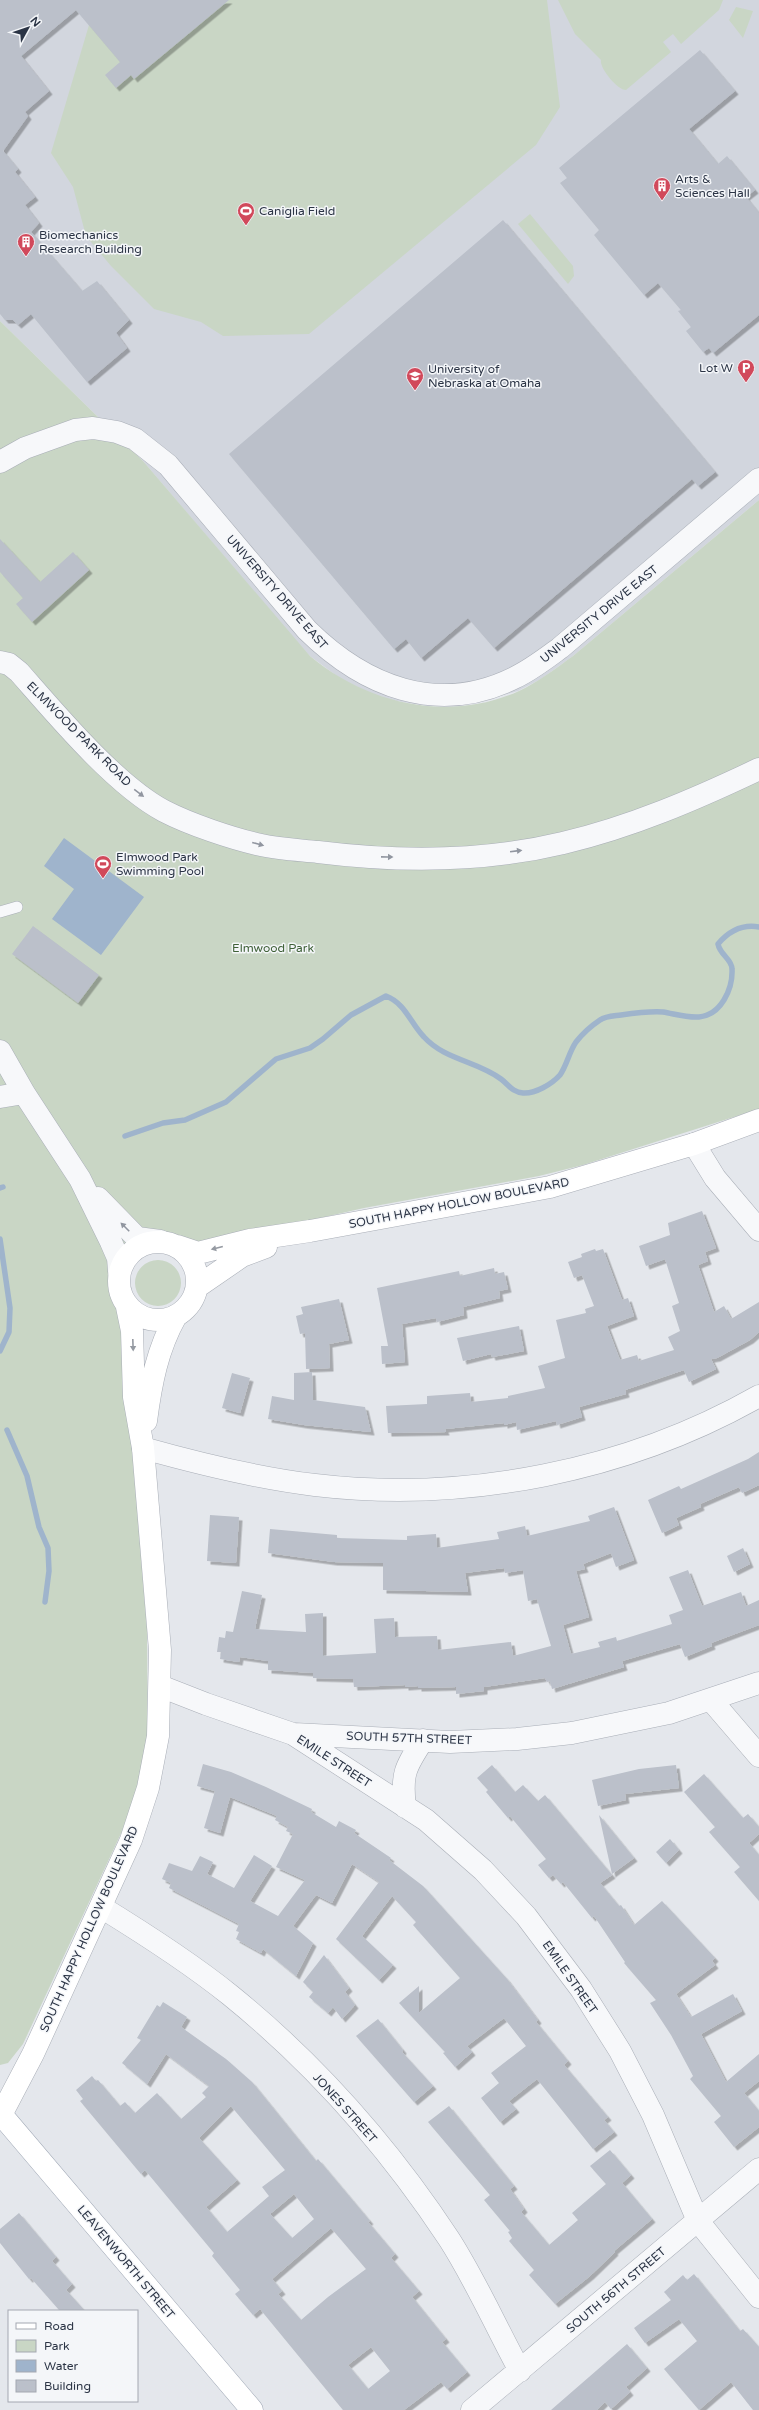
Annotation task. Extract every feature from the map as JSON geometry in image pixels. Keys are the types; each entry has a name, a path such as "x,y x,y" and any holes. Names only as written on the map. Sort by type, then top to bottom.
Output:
{"street":[{"name":"UNIVERSITY DRIVE EAST","path":"0,462 25,448 75,430 93,428 117,432 135,439 168,465 307,630 330,652 354,669 399,689 444,694 468,692 514,679 534,667 560,648 759,479"},
{"name":"ELMWOOD PARK ROAD","path":"0,662 9,664 19,672 89,748 139,794 164,810 260,845 355,857 434,859 523,850 562,843 628,824 672,808 759,769"},
{"path":"0,1052 24,1094 80,1179 118,1258 118,1283 121,1296 127,1307 138,1315 150,1320 164,1320 176,1316 186,1309 194,1299 197,1287 193,1263 186,1253 168,1244 137,1238 80,1179"},
{"path":"0,1097 24,1094"},
{"name":"SOUTH HAPPY HOLLOW BOULEVARD","path":"168,1244 198,1253 250,1240 310,1231 550,1187 694,1144 759,1120"},
{"path":"694,1144 715,1178 759,1230"},
{"path":"197,1287 242,1256 310,1231"},
{"path":"119,1271 125,1258 134,1249 146,1243 168,1244"},
{"name":"SOUTH HAPPY HOLLOW BOULEVARD","path":"0,2115 33,2054 131,1840 148,1788 158,1736 160,1650 143,1448 134,1397 132,1331 127,1307"},
{"name":"SOUTH HAPPY HOLLOW BOULEVARD","path":"143,1448 150,1390 156,1361 164,1338 176,1316"},
{"path":"143,1448 206,1466 259,1477 317,1485 378,1489 455,1487 498,1483 552,1474 605,1460 672,1438 734,1410 759,1396"},
{"name":"SOUTH 57TH STREET","path":"293,1734 450,1742 517,1739 572,1733 641,1720 711,1700 759,1683"},
{"path":"160,1686 206,1704 293,1734"},
{"path":"711,1700 759,1756"},
{"name":"EMILE STREET","path":"293,1734 426,1820 483,1870 526,1916 581,1989 620,2051 653,2115 698,2221 759,2297"},
{"path":"405,1807 402,1782 408,1762 423,1740"},
{"name":"JONES STREET","path":"101,1907 172,1952 230,1995 287,2044 341,2100 398,2168 449,2239 484,2299 520,2371"},
{"name":"LEAVENWORTH STREET","path":"0,2115 252,2410"},
{"name":"SOUTH 56TH STREET","path":"472,2410 759,2169"}],"lane":[{"path":"0,912 16,907"}],"shaded area":[{"name":"University of Nebraska at Omaha","path":"0,0 759,0 759,500 573,656 541,679 518,691 470,704 428,706 390,700 370,693 341,679 310,656 143,461 0,321"}],"green space":[{"path":"118,0 547,0 560,107 536,145 309,334 223,336 201,322 154,309 111,266 86,236 73,187 51,153 89,25"},
{"path":"558,0 723,0 719,10 681,44 673,34 663,42 671,52 626,90 622,89 609,78 603,68 601,60 575,34"},
{"path":"736,7 753,11 743,38 729,20"},
{"path":"530,214 573,266 574,276 568,284 518,224"},
{"name":"Elmwood Park","path":"0,321 143,461 310,656 332,673 357,686 383,697 410,704 437,707 465,706 492,701 533,684 573,656 759,500 759,1109 583,1165 539,1176 364,1208 205,1244 146,1232 110,1256 112,1270 110,1295 125,1328 128,1400 147,1628 148,1755 124,1827 23,2044 8,2063 0,2065"},
{"path":"163,1260 167,1261 177,1270 180,1274 180,1292 171,1302 163,1306 153,1306 145,1302 136,1292 135,1278 139,1270 149,1261"}],"water":[{"path":"64,838 144,897 101,955 52,919 74,889 44,866"}],"building":[{"path":"0,0 229,0 134,79 131,75 116,88 105,75 120,62 76,10 21,56 49,91 25,112 28,116 3,151 18,169 15,172 35,197 25,205 39,223 31,232 82,291 97,281 129,320 116,333 127,348 87,382 31,314 18,325 13,320 5,320 0,314"},
{"name":"Arts & Sciences Hall","path":"700,50 735,91 689,129 718,164 727,156 755,190 746,197 759,213 759,315 713,353 709,348 703,352 686,331 691,327 678,311 681,310 658,283 644,295 594,235 599,230 560,183 567,178 559,168"},
{"path":"503,220 715,472 698,486 692,479 494,648 468,618 421,658 406,639 394,649 229,454"},
{"path":"0,539 40,582 73,552 89,570 32,622 16,604 23,598 0,572"},
{"path":"33,926 99,975 78,1003 12,954"},
{"path":"702,1211 716,1248 705,1252 708,1261 698,1265 714,1312 724,1306 731,1319 759,1302 759,1332 750,1340 717,1358 711,1359 716,1369 689,1382 684,1370 625,1390 626,1394 579,1407 582,1417 557,1425 556,1421 517,1430 516,1422 504,1425 504,1423 445,1429 446,1432 388,1433 386,1406 427,1404 427,1396 470,1393 471,1402 508,1398 508,1396 545,1388 538,1366 565,1358 556,1320 586,1313 585,1309 594,1306 582,1275 574,1278 568,1262 582,1257 581,1254 595,1249 596,1251 603,1249 622,1300 628,1298 634,1316 607,1326 620,1360 637,1355 639,1361 674,1350 668,1337 680,1331 672,1306 679,1303 665,1259 646,1266 639,1246 670,1235 668,1223"},
{"path":"494,1268 495,1274 504,1272 508,1289 499,1291 500,1298 463,1307 464,1315 437,1322 436,1318 402,1324 405,1362 382,1364 381,1346 388,1346 377,1288 459,1271 460,1276"},
{"path":"339,1299 349,1340 329,1344 330,1368 306,1369 305,1333 300,1334 296,1316 303,1314 301,1307"},
{"path":"519,1326 524,1351 492,1357 491,1354 463,1361 457,1338"},
{"path":"312,1372 313,1400 365,1407 371,1432 304,1425 268,1419 272,1396 294,1400 294,1373"},
{"path":"232,1373 250,1378 240,1413 222,1408"},
{"path":"759,1452 759,1485 742,1493 739,1487 700,1504 701,1507 676,1518 679,1525 662,1533 648,1500 679,1486 681,1489 748,1459"},
{"path":"614,1507 634,1560 616,1567 611,1553 583,1564 585,1569 576,1571 589,1617 563,1625 571,1654 600,1647 598,1642 616,1637 617,1641 672,1624 669,1615 683,1610 669,1577 688,1570 702,1606 741,1592 746,1606 759,1600 759,1625 711,1643 712,1646 685,1657 680,1644 622,1661 624,1667 552,1689 550,1681 547,1682 545,1678 484,1687 484,1691 456,1694 456,1687 418,1688 418,1686 405,1687 405,1685 354,1687 353,1679 313,1678 313,1673 268,1670 268,1661 240,1657 239,1662 220,1659 221,1652 217,1652 219,1637 225,1638 226,1631 233,1632 242,1591 262,1595 255,1629 306,1632 305,1614 323,1613 323,1656 376,1653 374,1619 394,1618 395,1637 437,1636 438,1650 511,1642 513,1656 551,1646 537,1599 528,1601 523,1570 505,1573 504,1568 465,1573 468,1592 383,1590 383,1563 334,1562 268,1553 270,1529 337,1535 337,1538 407,1540 407,1536 436,1534 437,1548 499,1539 497,1532 525,1526 527,1536 590,1521 588,1516"},
{"path":"210,1515 239,1517 236,1563 207,1561"},
{"path":"743,1548 750,1564 734,1572 727,1556"},
{"path":"203,1764 231,1772 266,1787 312,1809 311,1812 336,1827 339,1821 356,1830 354,1833 391,1858 389,1860 423,1886 507,1979 538,2020 536,2022 568,2061 564,2065 608,2117 604,2120 614,2132 593,2149 537,2079 509,2101 516,2109 500,2122 481,2098 499,2083 491,2073 526,2046 504,2018 467,2046 472,2052 455,2067 443,2053 445,2052 399,2003 419,1986 419,2013 460,1978 413,1925 416,1922 392,1896 362,1936 393,1965 379,1980 336,1939 379,1882 352,1864 332,1903 316,1895 293,1926 313,1943 296,1976 263,1949 261,1953 236,1939 239,1932 236,1931 239,1924 169,1888 171,1883 162,1879 169,1863 192,1871 200,1856 213,1862 207,1874 234,1888 254,1855 272,1866 250,1901 278,1916 305,1880 276,1867 293,1834 286,1831 288,1827 275,1820 277,1816 230,1797 220,1833 204,1828 215,1791 197,1786"},
{"path":"492,1765 515,1792 523,1785 538,1801 545,1795 612,1875 600,1883 619,1906 621,1905 634,1925 662,1901 715,1958 712,1961 715,1965 676,1994 691,2017 733,1994 742,2011 701,2034 726,2082 759,2054 759,2081 744,2093 759,2111 759,2127 734,2147 714,2122 721,2116 690,2079 693,2076 671,2035 650,2003 656,2000 624,1963 625,1962 594,1916 592,1918 563,1882 561,1884 553,1875 549,1878 538,1865 546,1859 510,1816 508,1818 486,1792 488,1790 477,1778"},
{"path":"676,1765 679,1788 625,1794 626,1800 598,1806 592,1780 639,1769"},
{"path":"704,1774 743,1818 748,1814 759,1827 759,1834 749,1843 759,1855 759,1901 734,1872 740,1867 709,1832 715,1827 684,1792"},
{"path":"599,1815 634,1858 612,1874"},
{"path":"670,1839 679,1850 666,1863 656,1852"},
{"path":"324,1955 349,1988 345,1992 355,2005 342,2019 333,2007 328,2013 309,1997 313,1992 303,1982"},
{"path":"163,2002 187,2017 181,2027 226,2059 252,2082 316,2161 318,2159 370,2221 368,2222 395,2254 391,2258 419,2291 412,2297 446,2339 442,2342 467,2372 447,2389 441,2382 404,2410 343,2410 260,2309 253,2315 235,2294 240,2290 212,2256 214,2253 145,2170 141,2174 80,2101 83,2099 76,2090 92,2076 96,2081 98,2080 120,2106 125,2102 135,2113 157,2093 181,2119 206,2097 202,2093 209,2086 166,2054 147,2084 122,2063 141,2040 137,2038 157,2005 160,2007","holes":["231,2106 285,2170 262,2187 269,2196 227,2232 206,2207 237,2180 199,2138","294,2194 314,2219 292,2238 270,2214","331,2228 366,2269 328,2297 301,2320 278,2294 282,2291 272,2279","371,2347 390,2371 368,2389 348,2365"]},
{"path":"378,2019 403,2050 402,2052 433,2086 414,2102 356,2036"},
{"path":"449,2106 514,2186 510,2189 524,2209 521,2212 549,2245 578,2220 572,2213 606,2184 590,2166 610,2150 631,2175 622,2183 652,2219 614,2251 615,2252 590,2276 555,2304 529,2275 534,2270 509,2241 512,2238 508,2232 510,2231 484,2200 490,2195 428,2122"},
{"path":"19,2213 56,2257 52,2261 72,2284 66,2290 84,2310 59,2310 31,2278 29,2279 0,2243 0,2229"},
{"path":"694,2274 740,2331 743,2329 759,2347 759,2410 753,2410 731,2382 699,2410 664,2369 697,2341 679,2319 645,2343 634,2328 671,2300 664,2292 683,2275 687,2280"},
{"path":"627,2344 647,2368 626,2387 630,2392 611,2409 605,2402 597,2410 551,2410"}],"waterway":[{"path":"125,1136 163,1123 185,1120 226,1102 276,1059 310,1048 351,1015 386,996 393,999 403,1009 419,1032 432,1045 451,1056 492,1073 516,1091 523,1093 533,1092 553,1082 560,1075 576,1042 587,1030 602,1019 613,1016 652,1012 699,1017 714,1011 724,1000 732,977 730,962 721,951 718,944 731,932 741,928 753,926 759,927"},
{"path":"0,1239 10,1308 9,1332 0,1351"},
{"path":"7,1430 27,1476 39,1527 48,1548 49,1571 45,1602"}],"place":[{"name":"Arts & Sciences Hall","path":"662,201"},
{"name":"Caniglia Field","path":"246,226"},
{"name":"Biomechanics Research Building","path":"26,257"},
{"name":"Lot W","path":"746,383"},
{"name":"University of Nebraska at Omaha","path":"415,391"},
{"name":"Elmwood Park Swimming Pool","path":"103,879"}]}
